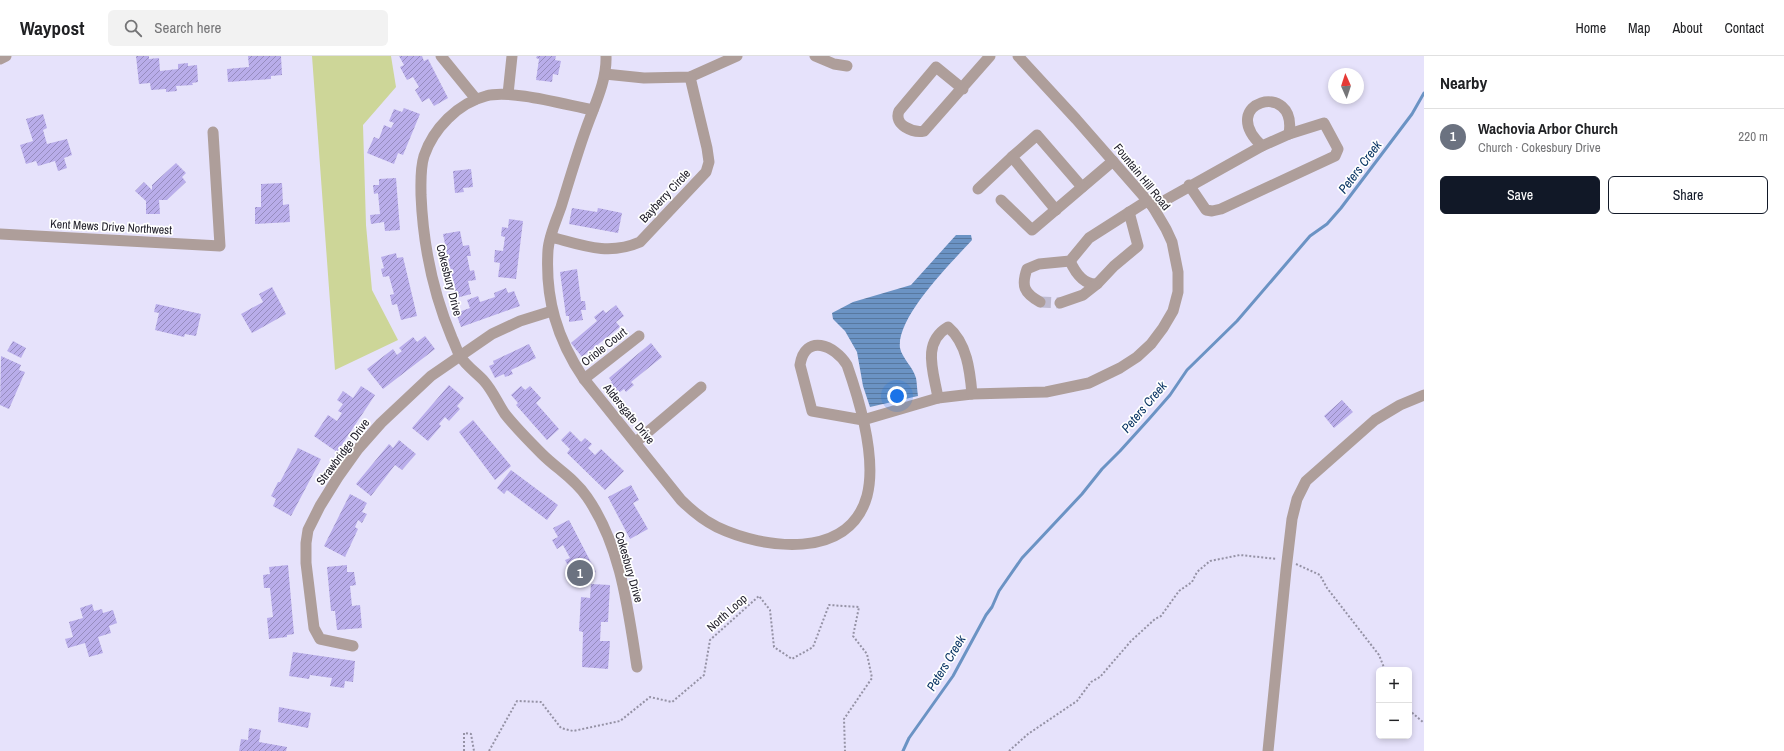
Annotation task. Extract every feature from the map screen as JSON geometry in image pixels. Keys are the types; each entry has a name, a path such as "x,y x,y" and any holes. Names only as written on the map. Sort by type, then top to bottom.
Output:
{"street":[{"path":"0,59 6,56"},
{"path":"441,56 476,99"},
{"path":"508,94 512,56"},
{"name":"Aldersgate Drive","path":"606,56 605,74 548,249 548,270 552,310 560,336 570,358 584,379 681,500 691,510 716,526 734,534 758,541 797,544 817,543 831,538 851,524 860,512 866,498 870,469 863,420 851,378 842,357 830,347 822,345 814,346 807,350 801,357 800,365 812,411 863,420"},
{"path":"605,74 644,78 690,77 737,56"},
{"path":"815,56 834,64 847,66"},
{"path":"963,89 936,67 899,111 898,119 900,123 908,129 916,132 924,131 963,89 990,56"},
{"name":"Fountain Hill Road","path":"863,420 938,398 972,394 1046,392 1089,383 1120,368 1137,357 1151,344 1173,311 1178,292 1178,272 1172,242 1166,230 1150,204 1018,56"},
{"path":"1026,56 1036,76"},
{"name":"Bayberry Circle","path":"551,237 599,249 616,249 634,245 640,242 706,172 709,162 707,148 690,77"},
{"name":"Cokesbury Drive","path":"593,110 508,94 486,95 466,103 454,112 442,126 424,156 421,174 422,214 430,269 442,313 460,357 485,382 506,415 543,455 566,473 587,497 608,534 618,565 629,614 637,667"},
{"path":"1262,146 1253,135 1247,119 1248,112 1255,105 1263,102 1279,104 1287,110 1289,118 1289,134"},
{"path":"1040,302 1029,296 1024,288 1024,279 1027,269 1038,264 1070,261 1089,238 1129,212 1150,204 1189,185 1262,146 1289,134 1324,123 1337,144 1338,149 1335,156 1236,202 1212,211 1206,210 1189,185"},
{"name":"Kent Mews Drive Northwest","path":"0,234 220,246 213,132"},
{"path":"978,189 1037,135 1082,187"},
{"path":"1012,157 1056,210"},
{"path":"1001,200 1032,230 1113,161"},
{"path":"1060,303 1083,295 1138,246 1129,212"},
{"path":"1070,261 1074,269 1085,282 1097,284"},
{"name":"Strawbridge Drive","path":"353,646 320,639 314,628 306,562 306,543 308,530 320,506 358,449 380,423 431,376 492,334 520,321 552,310"},
{"path":"938,398 931,358 932,345 940,332 948,327 957,335 964,349 970,374 972,394"},
{"name":"Oriole Court","path":"584,379 639,336"},
{"path":"636,442 701,387"},
{"path":"1268,751 1286,570 1292,520 1297,499 1306,481 1375,420 1400,405 1424,395"}],"path":[{"path":"1009,751 1028,734 1077,701 1091,682 1100,677 1131,641 1155,619 1161,616 1179,591 1192,582 1197,572 1210,561 1233,555 1283,560"},
{"path":"1290,562 1320,575 1328,588 1379,655 1384,667"},
{"name":"North Loop","path":"489,751 517,701 541,702 561,728 573,731 620,721 650,697 672,702 704,675 710,640 759,596 770,610 774,647 792,659 813,647 829,605 859,607 854,636 867,654 872,678 844,719 845,751"},
{"path":"1412,713 1424,723"},
{"path":"464,751 464,733 471,734 474,751"}],"green space":[{"path":"312,56 391,56 396,87 363,125 366,225 372,290 398,340 335,370"}],"water":[{"path":"956,235 971,235 972,240 927,291 907,321 901,335 901,352 915,374 918,396 870,407 863,386 857,352 845,331 833,319 832,313 853,302 911,285"}],"building":[{"path":"136,56 149,56 149,59 159,58 160,71 178,69 178,64 188,63 188,66 197,65 198,82 192,83 193,85 176,86 177,91 166,92 166,89 151,90 150,83 139,84"},
{"path":"248,56 281,56 282,75 271,76 271,79 228,82 227,69 249,67"},
{"path":"399,56 422,56 424,61 428,59 448,98 434,106 429,98 422,102 415,90 419,87 413,77 407,80 400,67 404,65"},
{"path":"537,56 556,56 555,60 561,61 558,75 553,74 552,82 536,80 539,59 536,58"},
{"path":"404,108 420,114 403,155 398,153 394,164 367,153 374,137 379,139 384,125 391,128 394,123 389,121 394,109 402,112"},
{"path":"43,114 47,128 43,130 47,144 67,139 72,155 64,158 67,168 58,171 55,161 38,166 36,161 26,164 20,145 33,141 26,119"},
{"path":"176,163 186,173 182,177 186,182 167,200 159,200 160,214 146,214 146,201 135,191 144,182 152,190 152,185"},
{"path":"471,169 473,187 463,188 464,192 455,193 453,171"},
{"path":"396,178 400,230 385,231 384,222 371,224 370,215 380,214 378,193 374,194 373,185 379,185 379,179"},
{"path":"282,183 283,205 289,204 290,222 255,224 255,207 261,207 261,184"},
{"path":"572,208 597,212 598,208 622,213 618,233 569,224"},
{"path":"509,219 523,221 516,279 498,277 500,263 494,262 495,250 503,251 505,237 501,236 502,227 508,228"},
{"path":"460,231 463,246 469,245 471,256 467,256 470,271 474,270 476,280 468,281 471,294 456,298 443,234"},
{"path":"396,253 397,258 403,257 417,316 401,320 397,304 392,305 390,295 394,294 389,276 383,277 381,269 384,268 381,257"},
{"path":"577,269 581,301 585,301 586,310 581,310 583,320 569,322 569,316 566,316 560,272"},
{"path":"272,287 286,314 252,333 241,314 263,302 259,294"},
{"path":"506,288 508,293 514,291 520,306 461,327 456,313 470,308 467,300 478,296 480,302 495,297 494,293"},
{"path":"156,304 201,314 196,336 185,334 184,337 155,330 159,313 154,312"},
{"path":"616,305 624,316 616,322 620,327 582,357 571,343 597,321 594,317 603,310 606,313"},
{"path":"425,336 435,349 383,389 367,369 393,349 397,355 402,351 399,348 413,337 417,342"},
{"path":"13,341 26,348 21,358 7,351"},
{"path":"651,343 662,357 631,382 634,385 626,392 624,389 616,395 608,385 612,382 609,378"},
{"path":"529,344 536,358 511,370 513,374 505,377 504,374 495,378 489,366 494,364 493,361"},
{"path":"1,356 21,365 19,370 25,372 9,409 0,405"},
{"path":"449,385 464,398 457,406 460,409 449,421 445,417 439,424 441,426 428,441 412,428"},
{"path":"361,386 375,395 337,452 314,436 328,415 337,421 342,413 338,411 343,404 337,400 343,391 353,398"},
{"path":"521,386 525,390 530,386 541,398 536,403 559,429 547,440 516,405 518,403 511,395"},
{"path":"1342,400 1353,412 1334,428 1324,416"},
{"path":"473,420 511,466 495,480 459,432"},
{"path":"570,431 581,442 585,438 592,444 588,448 595,455 601,449 624,471 605,490 567,453 570,449 561,440"},
{"path":"399,440 416,454 402,470 395,465 371,496 356,484 389,444 393,448"},
{"path":"298,448 321,459 291,516 273,506 276,499 271,496"},
{"path":"511,470 558,505 547,520 507,490 504,494 497,488"},
{"path":"631,485 639,500 633,503 648,529 630,539 608,497"},
{"path":"350,494 367,503 362,512 367,514 362,523 358,520 355,527 358,529 345,557 324,546"},
{"path":"569,520 596,572 583,579 582,575 575,579 565,560 570,558 563,545 557,549 552,540 558,537 553,528"},
{"path":"288,565 294,634 287,635 287,637 269,639 267,618 273,617 270,588 264,588 263,575 270,574 269,567"},
{"path":"347,565 347,572 354,572 356,585 350,586 352,606 360,605 362,628 337,630 335,611 331,611 327,567"},
{"path":"591,584 610,585 608,622 601,622 600,641 610,641 608,669 582,667 583,632 579,631 581,597 590,598"},
{"path":"92,604 94,611 102,609 103,613 113,610 117,623 109,626 111,633 98,637 103,653 89,657 85,643 68,648 65,639 73,637 69,622 83,618 80,608"},
{"path":"293,652 355,661 353,682 345,681 344,688 330,686 332,678 310,675 309,679 289,676"},
{"path":"279,707 311,713 308,728 278,722"},
{"path":"249,728 261,730 259,742 287,747 286,751 239,751 241,739 248,740"}],"waterway":[{"name":"Peters Creek","path":"903,751 909,738 953,676 986,615 992,607 999,591 1022,558 1149,419 1170,395 1187,370 1237,321 1310,236 1327,224 1341,208 1412,114 1424,93"}],"tunnel":[{"path":"1040,302 1060,303"}],"place":[{"name":"Wachovia Arbor Church","path":"580,573"}]}
